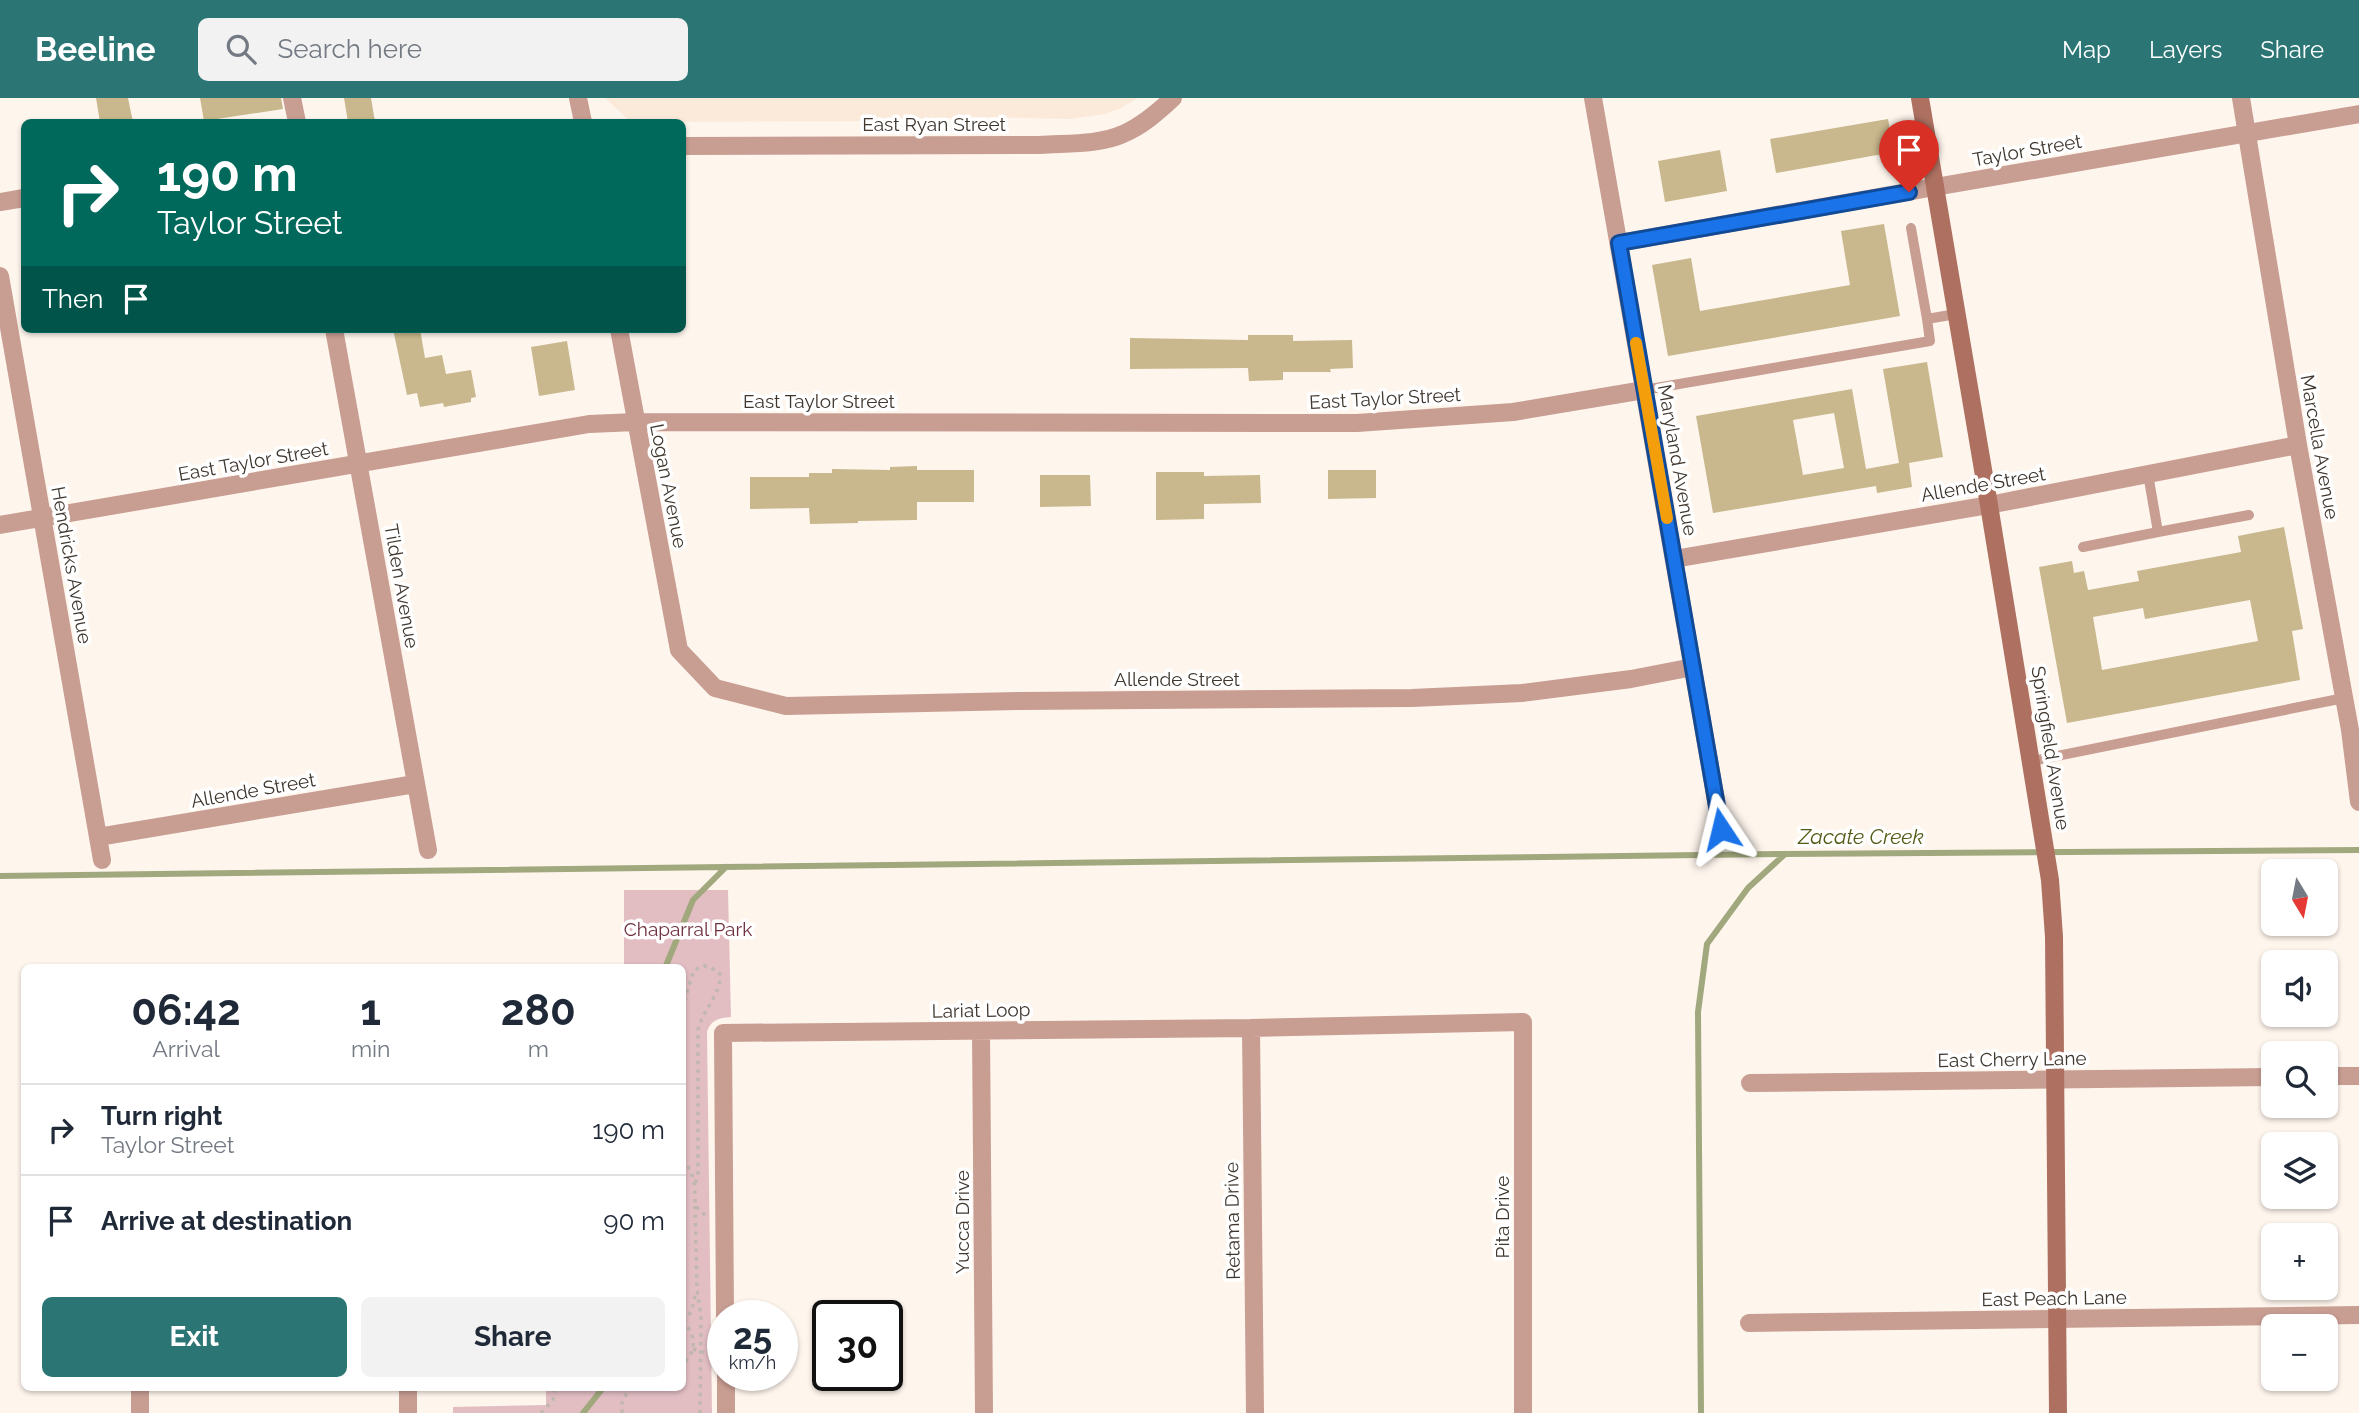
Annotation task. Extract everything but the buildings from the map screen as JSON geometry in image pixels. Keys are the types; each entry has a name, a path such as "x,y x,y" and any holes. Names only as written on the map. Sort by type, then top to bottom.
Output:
{"main road":[{"name":"Springfield Avenue","path":"1920,98 2050,880 2054,937 2058,1413"}],"street":[{"path":"292,98 296,119"},
{"path":"578,98 582,119"},
{"name":"East Ryan Street","path":"686,146 1040,145 1087,142 1122,135 1146,121 1173,98"},
{"name":"Maryland Avenue","path":"1593,98 1721,829"},
{"name":"Marcella Avenue","path":"2241,98 2298,445 2344,698 2359,802"},
{"name":"Taylor Street","path":"1619,243 2359,114"},
{"path":"0,202 21,198"},
{"name":"Hendricks Avenue","path":"0,276 102,860"},
{"name":"Tilden Avenue","path":"335,333 428,850"},
{"name":"Logan Avenue","path":"620,333 678,650"},
{"name":"East Taylor Street","path":"0,525 589,424 1357,423 1513,412 1644,390"},
{"name":"Allende Street","path":"1674,559 1989,505 2298,445"},
{"name":"Allende Street","path":"678,650 715,688 786,706 1412,698 1522,693 1631,679 1693,667"},
{"name":"Allende Street","path":"98,837 415,783"},
{"name":"Lariat Loop","path":"725,1300 723,1033 1251,1028 1523,1022"},
{"name":"Pita Drive","path":"1523,1022 1523,1413"},
{"name":"Retama Drive","path":"1251,1028 1255,1413"},
{"name":"Yucca Drive","path":"981,1031 984,1413"},
{"path":"2338,1076 2359,1076"},
{"name":"East Cherry Lane","path":"1750,1083 2261,1077"},
{"name":"East Peach Lane","path":"1749,1323 2359,1315"},
{"path":"140,1391 141,1413"},
{"path":"408,1391 408,1413"},
{"path":"726,1391 726,1413"}],"lane":[{"path":"1644,390 1930,341 1911,228"},
{"path":"1927,319 1956,314"},
{"path":"2148,474 2158,532"},
{"path":"2083,547 2249,515"},
{"path":"2032,761 2344,698"}],"path":[{"path":"686,996 694,970 704,966 720,974 720,984 702,1016 698,1030 698,1175 695,1184"},
{"path":"686,1164 695,1184 701,1316 700,1413"},
{"path":"695,1206 708,1217"},
{"path":"686,1317 692,1310 694,1295 698,1290"},
{"path":"686,1325 693,1335 692,1349 686,1359"},
{"path":"692,1349 707,1354"},
{"path":"541,1413 553,1399 554,1391"},
{"path":"622,1413 622,1403 628,1391"}],"shaded area":[{"path":"605,98 1138,98 1105,114 1070,119 991,117 892,121 686,122 686,119 628,119"}],"green space":[{"name":"Chaparral Park","path":"624,890 728,890 731,1017 716,1020 707,1032 711,1300 707,1300 707,1391 712,1391 712,1413 453,1413 453,1407 546,1405 546,1391 686,1391 686,964 624,964"}],"waterway":[{"path":"0,876 1785,854 2359,850"},
{"name":"Zacate Creek","path":"1701,1413 1698,1012 1707,944 1748,888 1785,854"},
{"path":"667,964 693,900 726,867"},
{"path":"583,1413 601,1391"}],"slow traffic":[{"path":"1636,343 1667,518"}],"route":[{"path":"1721,829 1619,243 1909,192"}]}
